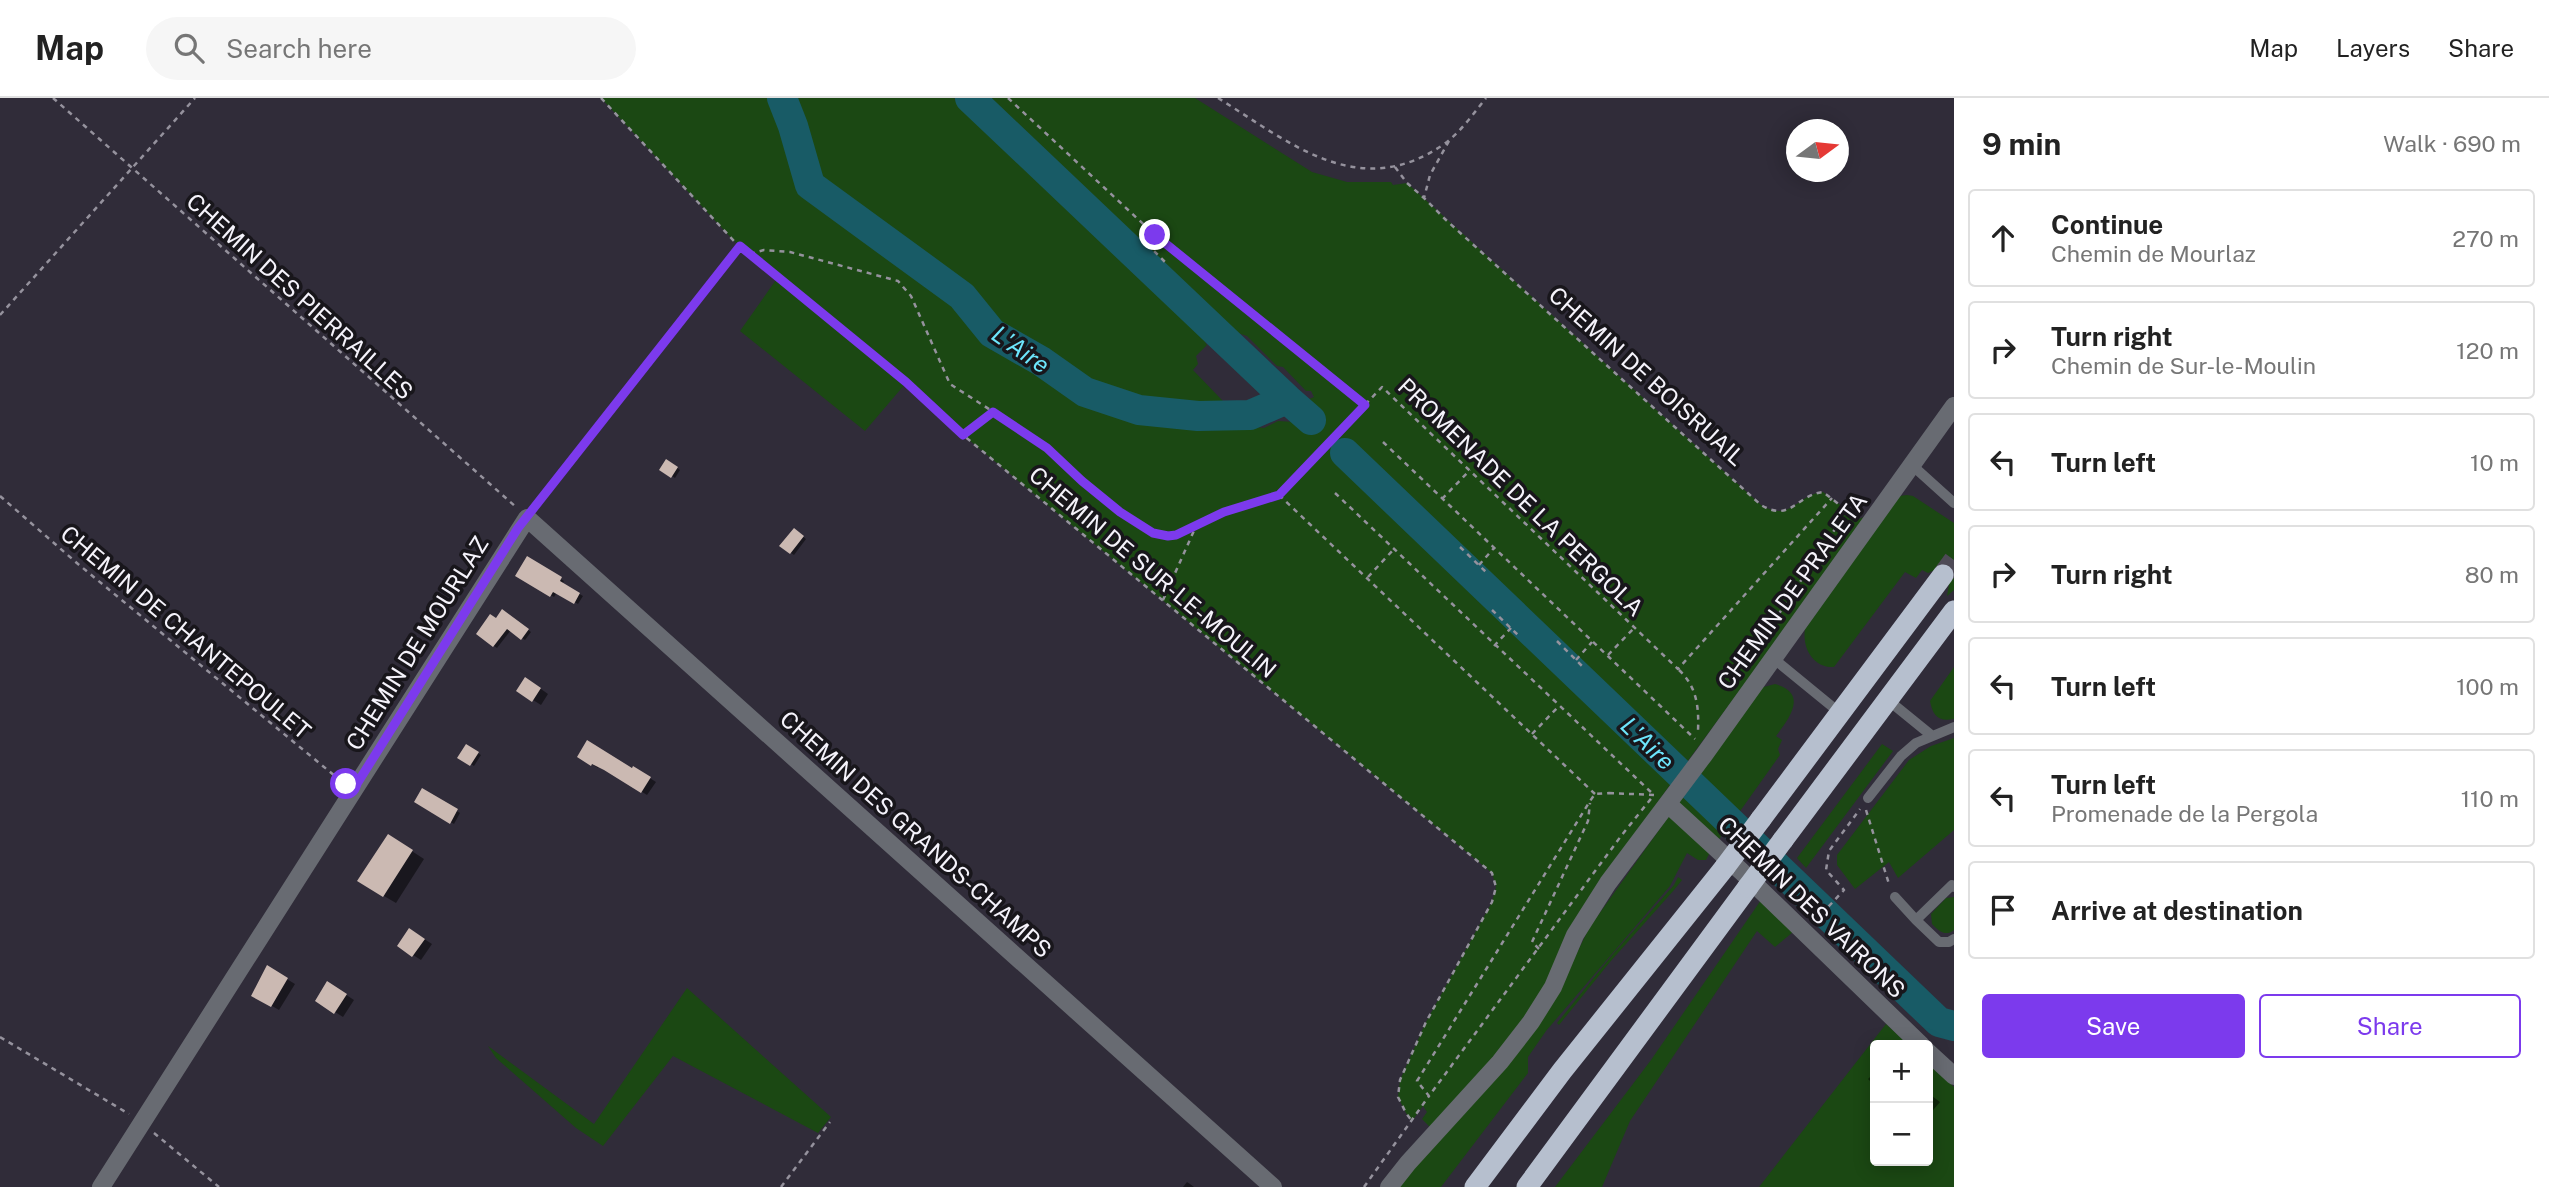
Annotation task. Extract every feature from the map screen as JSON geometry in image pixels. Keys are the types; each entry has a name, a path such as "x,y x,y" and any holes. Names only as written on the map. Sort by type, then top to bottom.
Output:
{"highway":[{"path":"1475,1187 1562,1071 1725,867 1943,575"},
{"path":"1527,1187 1954,611"}],"street":[{"name":"CHEMIN DE PRALETA","path":"1389,1187 1500,1062 1531,1022 1553,987 1591,909 1665,799 1698,764 1954,406"},
{"name":"CHEMIN DE MOURLAZ","path":"101,1187 527,517"},
{"name":"CHEMIN DES GRANDS-CHAMPS","path":"527,517 1273,1187"},
{"name":"CHEMIN DES VAIRONS","path":"1665,799 1916,1040"},
{"path":"1933,1062 1954,1076"}],"lane":[{"path":"1913,466 1954,503"},
{"path":"1774,659 1840,713"},
{"path":"1888,700 1931,735"},
{"path":"1868,798 1901,756 1916,743 1954,727"},
{"path":"1916,920 1953,885"},
{"path":"1895,897 1939,942 1954,939"}],"path":[{"name":"CHEMIN DES PIERRAILLES","path":"53,98 527,517"},
{"path":"0,315 195,98"},
{"name":"CHEMIN DE SUR-LE-MOULIN","path":"601,98 740,246 906,382 963,435 1486,867 1494,878 1496,887 1492,902 1426,1021 1400,1080 1398,1097 1412,1121"},
{"name":"PROMENADE DE LA PERGOLA","path":"1008,98 1155,235 1365,405 1382,387 1678,669 1693,687 1696,697 1698,742"},
{"path":"1219,98 1320,159 1359,169 1395,167 1423,156 1449,141"},
{"path":"1424,198 1430,175 1449,141 1486,98"},
{"name":"CHEMIN DE BOISRUAIL","path":"1395,167 1407,183 1761,505 1779,512 1792,508 1819,492 1832,498"},
{"path":"1147,244 1155,235"},
{"path":"1140,237 1167,264"},
{"path":"527,517 740,246"},
{"path":"750,254 764,250 790,252 898,281 911,296 950,384 1034,438 1120,512 1153,533 1176,535 1224,512 1279,495 1365,405"},
{"path":"963,435 993,412"},
{"path":"1383,442 1698,742 1701,733"},
{"path":"1442,499 1470,470"},
{"path":"1335,493 1558,707 1665,799"},
{"path":"1279,495 1595,794 1665,799"},
{"name":"CHEMIN DE CHANTEPOULET","path":"0,496 89,573 353,790"},
{"path":"1678,669 1832,498 1859,519"},
{"path":"1739,675 1847,511"},
{"path":"1163,600 1197,524"},
{"path":"1460,547 1486,572"},
{"path":"1479,565 1494,548"},
{"path":"1367,578 1394,549"},
{"path":"1492,610 1518,635"},
{"path":"1607,656 1635,627"},
{"path":"1494,646 1511,628"},
{"path":"1556,641 1583,667"},
{"path":"1576,660 1592,642"},
{"path":"1532,734 1558,707"},
{"path":"1429,1096 1417,1081 1595,794"},
{"path":"1364,1187 1621,836 1665,799"},
{"path":"1539,949 1532,942 1588,821 1590,802"},
{"path":"1810,926 1844,890 1826,870 1829,851 1864,803 1895,897"},
{"path":"0,1037 140,1122 219,1187"},
{"path":"781,1187 830,1122"}],"green space":[{"path":"601,98 954,98 1134,274 1195,326 1207,345 1196,356 1198,364 1193,370 1247,426 1264,428 1278,421 1311,423 1309,399 1314,397 1311,391 1306,391 1247,336 1238,333 991,98 1195,98 1312,172 1347,182 1391,182 1393,185 1407,183 1761,505 1771,510 1787,510 1814,494 1823,492 1859,519 1869,515 1659,800 1608,883 1553,987 1436,1133 1422,1119 1427,1112 1423,1106 1412,1121 1406,1113 1398,1097 1400,1080 1426,1022 1492,902 1496,887 1492,873 963,435 906,383 865,431 740,331 778,277 734,241"},
{"path":"1899,496 1913,496 1954,523 1954,590 1947,596 1950,579 1939,568 1928,573 1922,570 1916,578 1905,572 1834,667 1820,664 1807,650 1805,629"},
{"path":"1954,667 1954,719 1944,720 1935,714 1930,701"},
{"path":"1775,684 1785,688 1794,700 1786,722 1776,736 1782,740 1778,749 1780,755 1738,814 1697,774 1760,688"},
{"path":"1954,738 1954,830 1898,878 1889,862 1855,889 1837,865 1837,855 1909,760 1931,746"},
{"path":"1882,744 1893,751 1806,868 1797,858"},
{"path":"1685,792 1725,831 1717,842 1678,806 1678,800"},
{"path":"1669,816 1710,852 1706,860 1698,860 1687,853 1670,886 1546,1031 1528,1057 1528,1073 1441,1187 1397,1187 1554,1000 1589,928"},
{"path":"1678,877 1682,880 1674,890 1559,1025 1557,1023"},
{"path":"1954,897 1954,930 1942,932 1932,924 1931,914 1946,898"},
{"path":"1761,900 1793,932 1775,947 1757,931 1630,1121 1602,1187 1555,1187 1651,1060"},
{"path":"687,988 831,1117 818,1133 673,1056 603,1146 576,1128 496,1058 488,1046 594,1124"},
{"path":"1886,1024 1904,1040 1874,1040"},
{"path":"1870,1045 1870,1166 1933,1166 1933,1068 1954,1087 1954,1187 1759,1187"}],"building":[{"path":"666,459 678,467 671,478 659,470"},
{"path":"794,528 804,536 790,554 779,546"},
{"path":"527,556 562,577 560,581 580,593 574,604 553,592 550,597 515,576"},
{"path":"502,609 529,629 521,640 507,629 493,647 476,634 490,614 496,618"},
{"path":"525,677 541,688 532,702 516,691"},
{"path":"587,740 651,777 641,793 577,757"},
{"path":"466,744 479,752 470,766 457,758"},
{"path":"422,788 458,809 450,824 414,802"},
{"path":"388,834 413,850 383,897 357,881"},
{"path":"409,928 425,939 412,957 397,946"},
{"path":"267,965 288,978 271,1007 251,996"},
{"path":"327,981 347,994 334,1014 315,1001"}],"waterway":[{"name":"L'Aire","path":"782,98 810,185 962,296 992,333 1041,361 1085,392 1139,410 1198,416 1250,415 1287,399 1311,420"},
{"path":"970,98 1287,399"},
{"name":"L'Aire","path":"1345,453 1939,1022 1954,1026"}],"tunnel":[{"path":"1943,575 1954,560"}],"route":[{"path":"346,784 353,790 518,528 740,246 906,382 963,435 993,412 1034,438 1120,512 1153,533 1176,535 1224,512 1279,495 1365,405 1155,235"}]}
